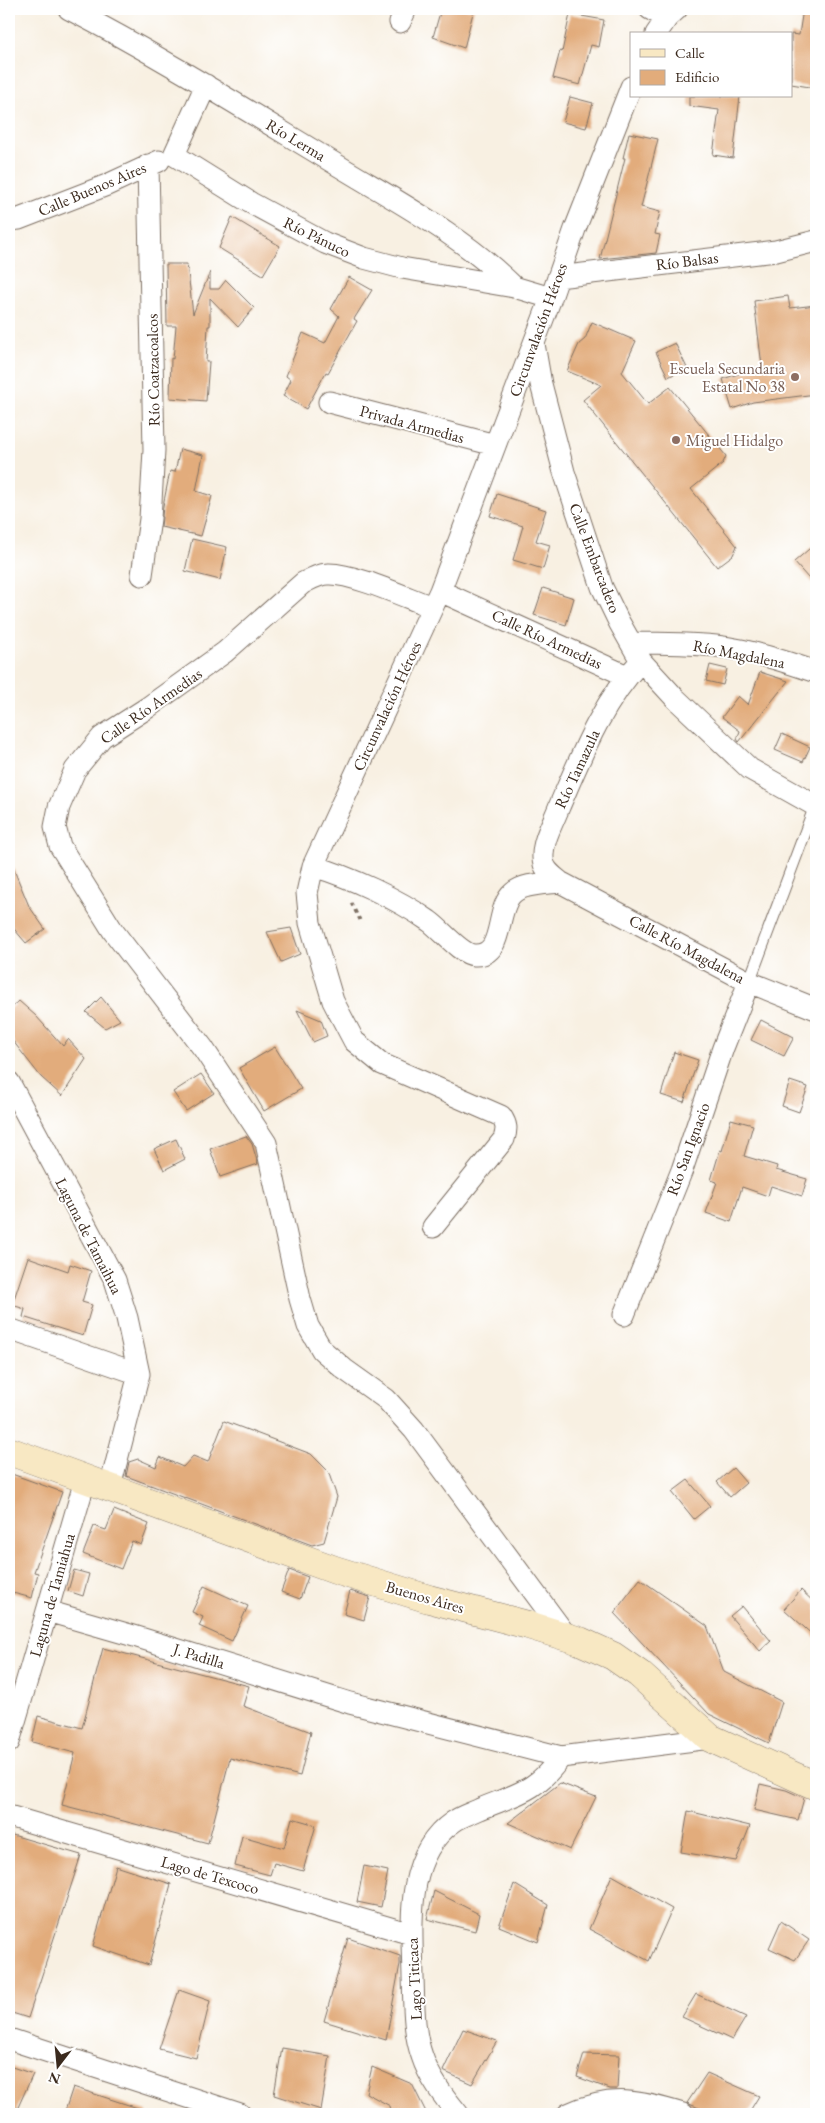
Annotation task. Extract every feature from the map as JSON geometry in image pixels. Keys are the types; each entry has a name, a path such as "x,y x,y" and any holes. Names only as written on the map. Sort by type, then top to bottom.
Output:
{"street":[{"name":"Río Lerma","path":"69,9 206,85 432,223 490,263 514,287"},
{"path":"174,155 206,85"},
{"name":"Circunvalación Héroes","path":"433,1227 504,1139 507,1128 505,1122 501,1116 382,1064 354,1042 333,1002 310,923 307,893 313,866 436,599 630,90"},
{"name":"Calle Buenos Aires","path":"9,220 19,219 106,185 174,155"},
{"name":"Río Pánuco","path":"174,155 251,203 325,243 364,258 402,268 514,287 551,298"},
{"name":"Río Coatzacoalcos","path":"142,575 150,519 154,450 148,165"},
{"name":"Río Balsas","path":"558,277 776,250 816,241"},
{"name":"Calle Embarcadero","path":"534,344 541,384 564,472 602,587 633,660 750,769 816,806"},
{"name":"Privada Armedias","path":"330,402 495,445"},
{"name":"Calle Río Armedias","path":"568,1638 414,1430 386,1399 344,1369 322,1350 308,1326 300,1299 266,1144 204,1048 113,931 60,846 55,827 59,807 75,770 102,737 154,703 225,652 303,583 315,576 327,574 345,575 436,599 633,660"},
{"name":"Río Magdalena","path":"633,660 673,642 717,646 784,661 816,672"},
{"name":"Río Tamazula","path":"560,882 545,868 543,858 547,837 579,759 633,660"},
{"path":"313,866 336,874 406,906 431,922 467,954 475,955 486,954 493,948 506,901 513,892 526,887 560,882"},
{"name":"Calle Río Magdalena","path":"560,882 749,982 816,1009"},
{"name":"Río San Ignacio","path":"624,1315 682,1170 723,1048 749,982"},
{"name":"Laguna de Tamaihua","path":"9,1082 115,1280 127,1318 139,1374 98,1482"},
{"path":"9,1329 139,1374"},
{"name":"Buenos Aires","path":"9,1451 335,1570 429,1599 528,1624 580,1641 619,1660 645,1680 710,1738 816,1786"},
{"name":"Laguna de Tamiahua","path":"9,1742 47,1611 98,1482"},
{"name":"J. Padilla","path":"47,1611 350,1703 562,1756"},
{"path":"562,1756 710,1738"},
{"name":"Lago Titicaca","path":"458,2114 434,2083 422,2056 415,2022 412,1934 414,1892 424,1859 436,1837 453,1821 520,1794 539,1783 562,1756"},
{"name":"Lago de Texcoco","path":"9,1816 412,1934"},
{"path":"9,2039 240,2114"},
{"path":"568,2114 615,2101 639,2102 683,2114"}],"lane":[{"path":"749,982 816,806"}],"building":[{"path":"441,9 474,9 464,48 433,37"},
{"path":"803,9 816,9 816,88 792,84 792,34 799,35"},
{"path":"570,14 604,20 599,47 591,45 580,85 553,78 560,51 562,52"},
{"path":"570,97 593,103 586,128 563,122"},
{"path":"689,98 740,98 733,158 713,155 719,110 689,106"},
{"path":"629,133 658,139 641,207 660,212 655,234 660,235 656,253 600,259 625,158 623,158"},
{"path":"232,217 280,246 263,275 219,248"},
{"path":"166,264 187,264 193,314 210,272 210,289 219,289 226,280 254,308 238,327 210,298 210,326 208,326 206,362 209,362 206,401 170,398 171,358 173,359 176,326 167,326"},
{"path":"349,277 372,290 354,319 357,321 306,409 283,396 291,380 286,376 303,333 325,343 339,316 331,309"},
{"path":"788,296 790,308 816,305 816,394 753,402 732,409 723,379 762,366 754,301"},
{"path":"592,322 636,341 622,372 648,404 670,387 726,456 723,463 691,489 737,546 733,555 717,567 583,400 601,385 567,371 579,344 585,339"},
{"path":"675,343 687,368 668,377 656,352"},
{"path":"180,449 203,455 196,491 212,496 201,536 161,527 170,471 175,472"},
{"path":"497,494 546,510 536,541 550,545 543,569 513,560 523,526 490,516"},
{"path":"192,539 227,547 220,580 185,571"},
{"path":"816,543 816,587 794,562"},
{"path":"543,588 574,598 566,625 534,615"},
{"path":"710,665 727,669 723,685 706,681"},
{"path":"760,672 788,681 739,742 737,739 740,731 722,717 738,696 748,705"},
{"path":"782,734 810,747 803,762 775,750"},
{"path":"9,858 29,906 45,929 26,943 9,923"},
{"path":"291,928 300,954 281,962 267,932"},
{"path":"101,997 120,1020 105,1028 86,1012"},
{"path":"19,1001 36,1016 63,1046 68,1039 86,1059 62,1096 41,1077 9,1036 9,1010"},
{"path":"297,1010 321,1020 327,1036 313,1042"},
{"path":"761,1020 794,1037 784,1056 751,1040"},
{"path":"275,1047 301,1089 264,1111 239,1068"},
{"path":"674,1052 698,1060 684,1102 661,1095"},
{"path":"201,1074 214,1093 186,1111 173,1092"},
{"path":"790,1081 808,1087 799,1112 782,1106"},
{"path":"731,1119 753,1125 744,1156 777,1166 776,1170 807,1179 802,1196 771,1186 768,1196 742,1187 731,1222 706,1213 717,1182 711,1180"},
{"path":"246,1136 252,1144 258,1164 220,1177 210,1149"},
{"path":"176,1139 185,1159 164,1170 154,1149"},
{"path":"28,1257 68,1271 70,1264 91,1271 82,1302 92,1305 83,1336 23,1317 25,1309 12,1305"},
{"path":"224,1421 311,1454 328,1471 337,1497 324,1542 312,1545 126,1476 129,1462 138,1459 156,1467 160,1457 183,1467 193,1456 208,1462"},
{"path":"733,1468 746,1483 730,1497 717,1482"},
{"path":"9,1473 62,1492 34,1572 38,1573 32,1598 9,1592"},
{"path":"688,1480 710,1506 694,1519 672,1492"},
{"path":"114,1510 149,1524 141,1545 132,1541 121,1569 83,1554 94,1526 106,1530"},
{"path":"74,1570 89,1574 83,1596 68,1591"},
{"path":"289,1570 308,1577 300,1599 281,1592"},
{"path":"640,1579 707,1626 724,1672 782,1702 769,1743 709,1714 614,1613"},
{"path":"204,1586 248,1606 232,1641 199,1626 203,1617 192,1612"},
{"path":"801,1590 816,1604 816,1638 784,1609"},
{"path":"350,1591 370,1597 364,1620 344,1614"},
{"path":"742,1606 771,1641 760,1651 730,1616"},
{"path":"103,1648 249,1686 243,1706 311,1732 300,1776 230,1758 208,1843 62,1805 75,1753 32,1742 38,1716 82,1728"},
{"path":"560,1783 596,1797 570,1850 508,1823"},
{"path":"760,1784 786,1790 804,1798 798,1820 754,1810"},
{"path":"688,1811 750,1826 736,1861 681,1852"},
{"path":"292,1818 316,1825 303,1871 274,1863 270,1875 235,1866 242,1836 284,1848"},
{"path":"9,1834 81,1855 28,2018 9,2012"},
{"path":"116,1866 171,1884 149,1965 93,1946"},
{"path":"364,1866 388,1871 381,1907 357,1902"},
{"path":"612,1875 672,1909 649,1961 589,1929"},
{"path":"514,1884 548,1905 538,1942 499,1926"},
{"path":"434,1891 479,1914 475,1931 427,1919"},
{"path":"781,1921 809,1940 795,1960 769,1948"},
{"path":"348,1938 400,1956 386,2040 324,2021"},
{"path":"179,1990 210,2001 196,2058 159,2049"},
{"path":"696,1994 746,2017 732,2040 682,2017"},
{"path":"463,2029 497,2041 472,2084 443,2071"},
{"path":"282,2048 330,2056 321,2110 274,2095"},
{"path":"584,2054 619,2055 617,2089 610,2089 577,2077"},
{"path":"9,2066 33,2074 15,2114 9,2114"},
{"path":"372,2067 412,2084 427,2114 392,2114 390,2106 366,2093"},
{"path":"707,2073 759,2096 748,2114 713,2114 687,2103"},
{"path":"73,2087 147,2111 147,2114 64,2114"}],"place":[{"name":"Escuela Secundaria Estatal No 38","path":"795,377"},
{"name":"Miguel Hidalgo","path":"676,440"}]}
